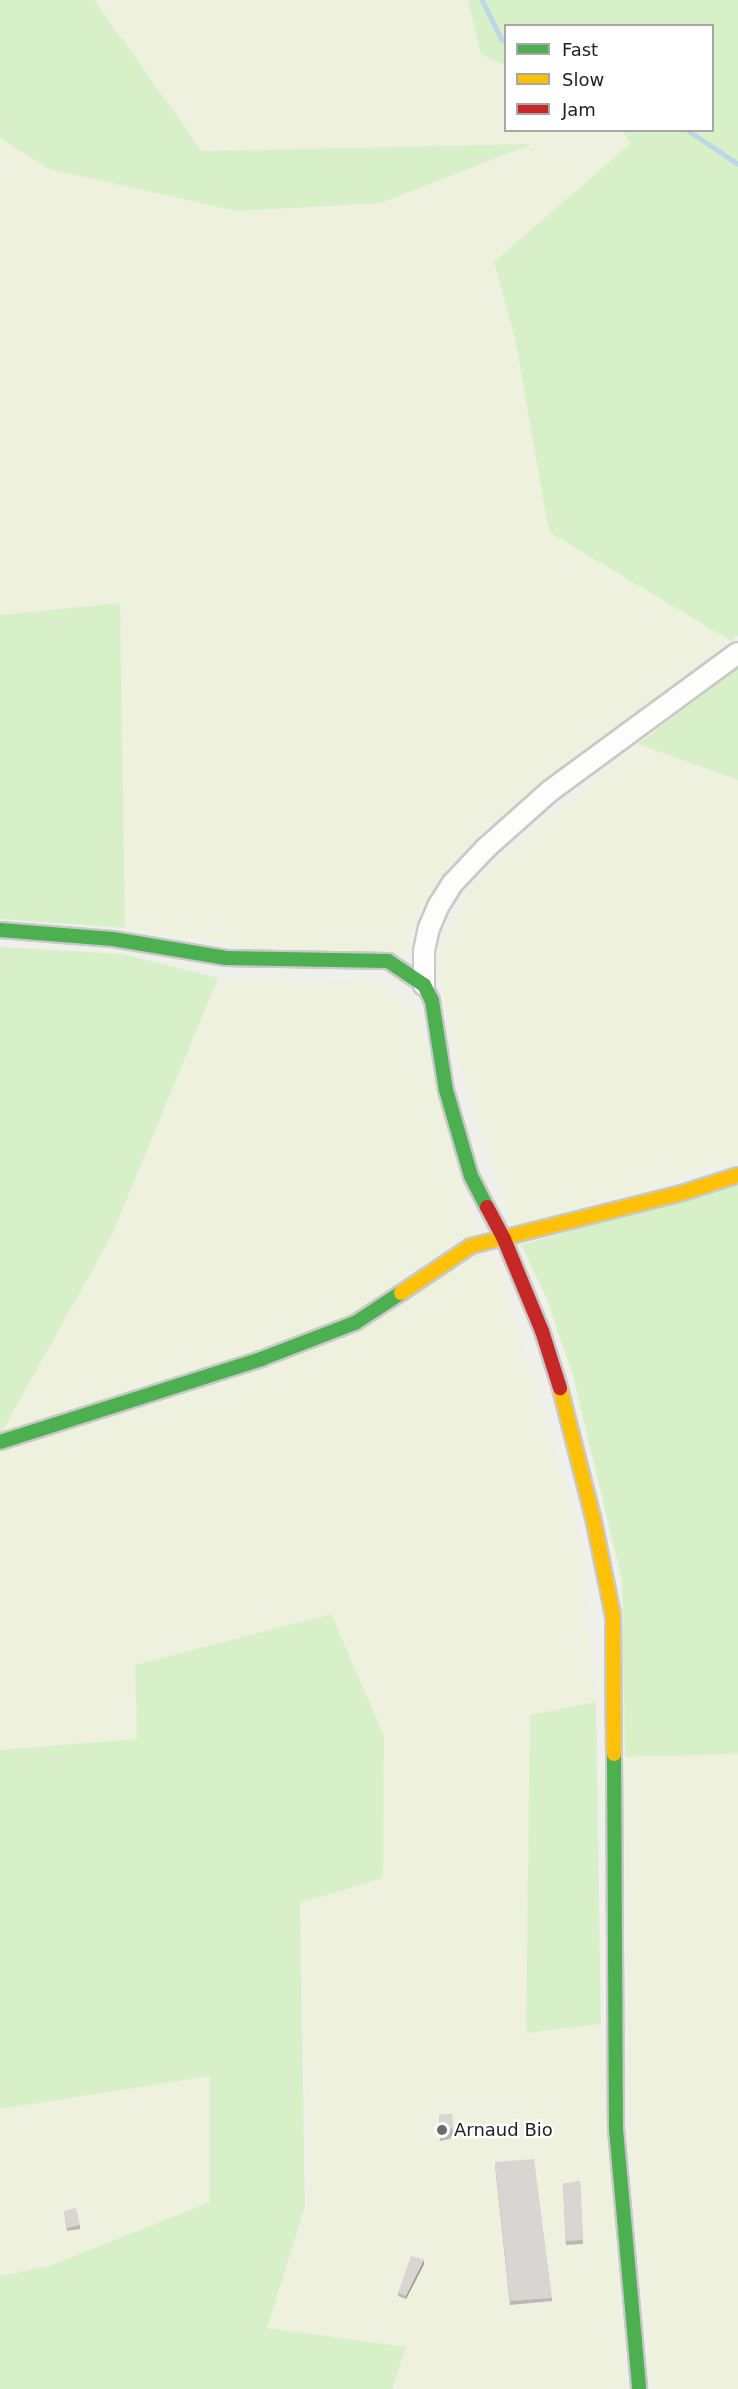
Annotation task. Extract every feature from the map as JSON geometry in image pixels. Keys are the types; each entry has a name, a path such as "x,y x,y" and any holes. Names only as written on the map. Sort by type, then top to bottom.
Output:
{"street":[{"path":"639,2389 616,2129 613,1615 570,1422 542,1331 504,1239 471,1176 446,1090 432,1001 424,985 424,951 429,928 439,905 452,884 486,848 550,791 738,653"},
{"path":"0,930 112,939 226,958 388,961 424,985"},
{"path":"0,1442 261,1359 355,1323 471,1246 681,1193 738,1175"}],"green space":[{"path":"0,0 94,0 202,151 532,144 381,203 236,211 49,169 0,138"},
{"path":"94,0 468,0 481,54 504,65 504,132 623,132 631,143 494,263 515,337 549,532 731,641 515,806 448,874 417,913 407,955 272,951 125,928 120,603 0,615 0,138 49,169 530,144 202,151"},
{"path":"468,0 738,0 738,635 731,641 549,532 515,338 494,262 631,143 623,132 714,132 714,24 504,24 504,65 481,54"},
{"path":"120,603 125,928 0,919 0,615"},
{"path":"738,668 738,780 638,744"},
{"path":"638,744 738,780 738,1159 513,1228 457,1054 435,963 473,883"},
{"path":"0,947 122,954 218,978 112,1235 0,1435"},
{"path":"218,978 377,983 418,1017 469,1212 489,1256 493,1254 578,1528 596,1702 530,1715 527,2033 601,2024 626,2389 392,2389 405,2347 267,2329 309,2198 300,1903 137,1739 0,1750 0,1435 112,1235"},
{"path":"738,1184 738,1754 625,1757 622,1580 573,1376 546,1297 521,1245"},
{"path":"331,1614 384,1736 383,1878 300,1903 305,2207 267,2328 406,2347 392,2389 0,2389 0,2276 49,2266 210,2202 210,2076 0,2109 0,1750 137,1739 135,1665"},
{"path":"596,1702 601,2024 526,2033 530,1715"},
{"path":"738,1754 738,2389 652,2389 628,2123 625,1757"},
{"path":"210,2076 210,2202 49,2266 0,2276 0,2109"}],"building":[{"path":"452,2114 453,2128 440,2130 439,2115"},
{"path":"534,2159 552,2298 510,2301 495,2162"},
{"path":"580,2181 583,2240 566,2241 563,2184"},
{"path":"76,2208 80,2225 67,2228 64,2211"},
{"path":"411,2256 424,2260 406,2296 398,2293"}],"waterway":[{"path":"482,0 504,41"},
{"path":"690,132 738,164"}],"traffic: fast":[{"path":"0,930 113,939 226,958 388,961 424,985 432,1001 446,1090 471,1176 487,1207"},
{"path":"0,1442 261,1359 355,1323 401,1293"},
{"path":"614,1754 616,2129 639,2389"}],"traffic: slow":[{"path":"401,1293 471,1246 682,1193 738,1175"},
{"path":"560,1388 593,1517 613,1615 614,1754"}],"traffic: jam":[{"path":"487,1207 504,1239 542,1331 560,1388"}],"place":[{"name":"Arnaud Bio","path":"442,2130"}]}
